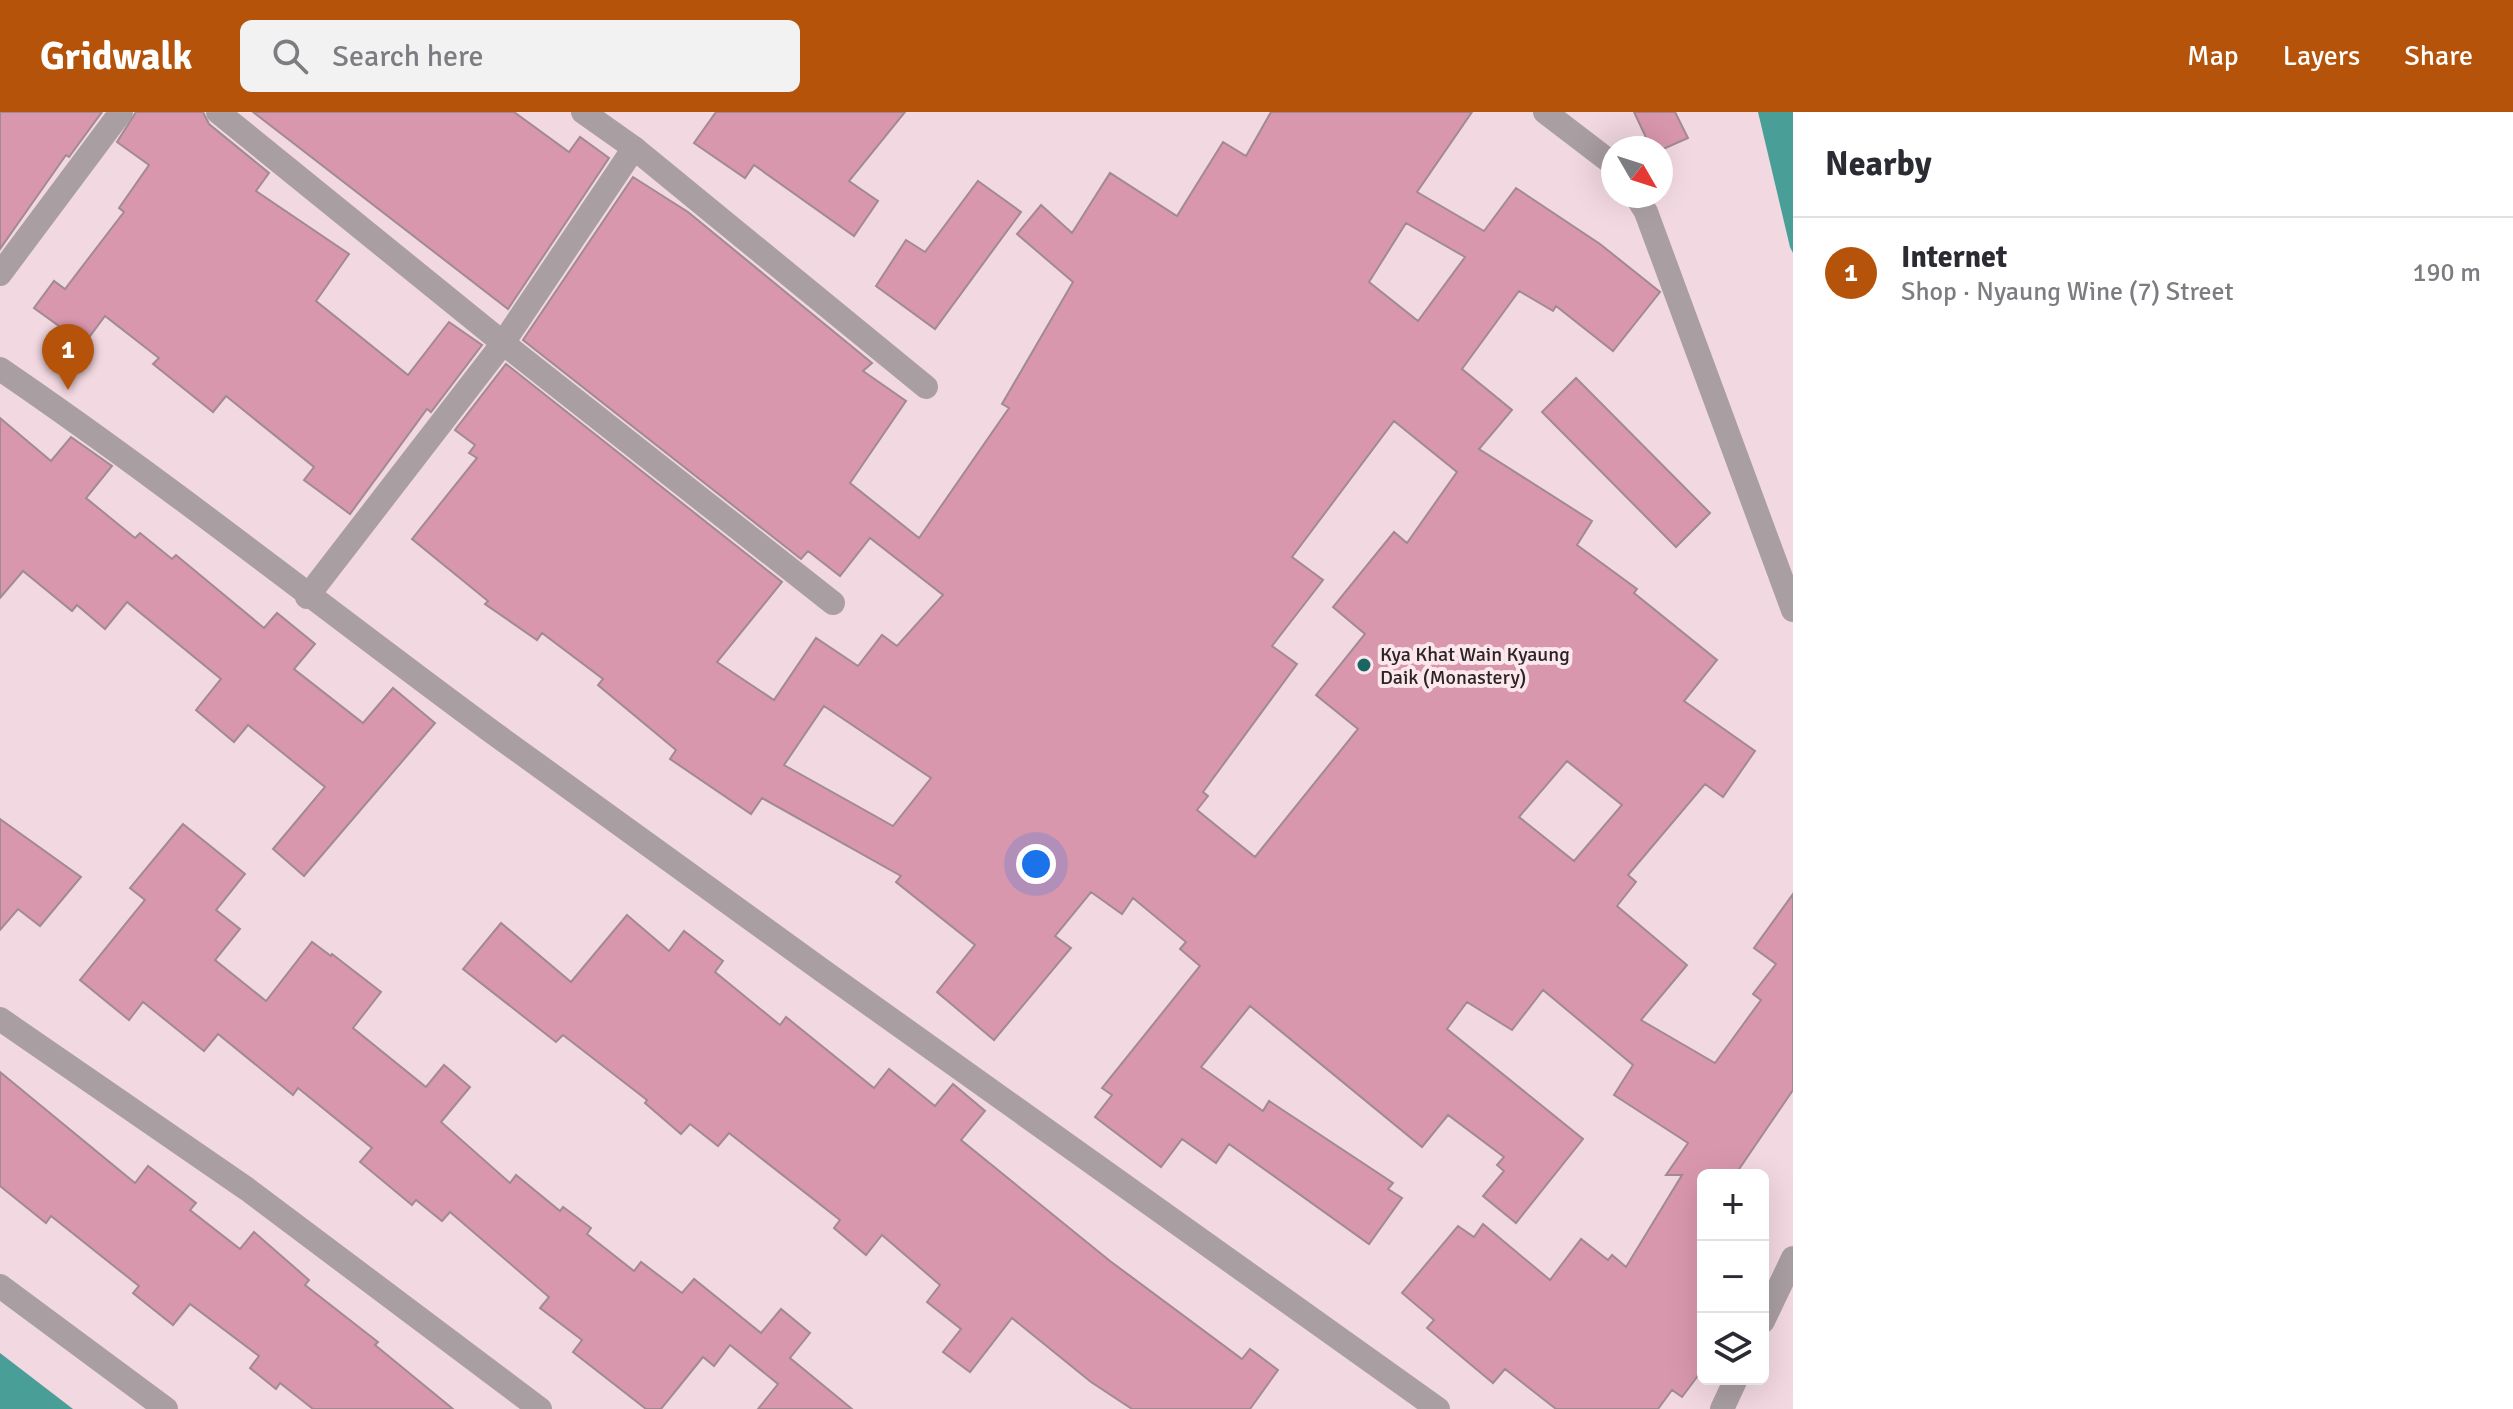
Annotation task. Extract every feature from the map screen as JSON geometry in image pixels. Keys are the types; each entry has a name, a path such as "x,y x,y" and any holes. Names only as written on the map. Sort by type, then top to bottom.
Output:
{"street":[{"path":"0,274 121,112"},
{"path":"218,112 503,343 833,603"},
{"path":"583,112 634,148 926,387"},
{"path":"1545,112 1601,155"},
{"path":"307,597 503,343 634,148"},
{"path":"1644,208 1793,610"},
{"path":"0,369 118,449 307,597 881,1016 1438,1409"},
{"path":"0,1019 247,1189 540,1409"},
{"path":"1767,1313 1793,1258"},
{"path":"0,1286 166,1409"},
{"path":"1722,1409 1733,1385"}],"shaded area":[{"path":"1758,112 1793,112 1793,253 1790,247"},
{"path":"0,1353 73,1409 0,1409"}],"building":[{"path":"0,112 102,112 69,157 66,155 0,249"},
{"path":"136,112 203,112 209,124 269,173 256,191 349,254 316,301 408,375 449,322 482,345 431,412 427,409 350,514 304,480 314,467 226,396 213,412 153,364 159,358 105,316 84,344 34,308 54,281 65,289 124,212 119,208 149,165 117,142"},
{"path":"253,112 514,112 569,152 580,137 609,158 508,309"},
{"path":"716,112 905,112 849,181 878,201 854,236 754,165 745,178 694,143"},
{"path":"1271,112 1472,112 1417,192 1484,231 1516,188 1600,244 1660,292 1613,351 1556,306 1553,311 1519,291 1462,369 1512,410 1479,449 1592,521 1577,545 1637,589 1634,593 1717,660 1684,701 1755,751 1723,797 1705,784 1628,875 1636,882 1617,906 1687,965 1641,1020 1715,1063 1761,1000 1753,994 1776,964 1754,948 1793,894 1793,1090 1739,1169 1697,1169 1697,1377 1682,1397 1672,1390 1658,1409 1556,1409 1505,1369 1493,1383 1427,1328 1434,1320 1402,1293 1458,1226 1474,1237 1483,1224 1550,1280 1581,1239 1608,1260 1612,1255 1626,1267 1682,1175 1666,1175 1688,1143 1614,1095 1633,1065 1543,990 1512,1030 1467,1002 1447,1029 1583,1139 1516,1223 1483,1196 1504,1171 1497,1165 1504,1157 1448,1115 1422,1147 1250,1006 1201,1067 1263,1111 1269,1101 1393,1183 1388,1189 1402,1198 1369,1244 1229,1144 1216,1163 1182,1139 1161,1167 1095,1117 1112,1095 1102,1088 1200,966 1180,949 1186,942 1133,898 1122,914 1091,892 1055,936 1071,948 994,1040 937,992 975,945 896,882 901,876 762,798 751,814 670,759 676,750 598,685 603,679 542,633 537,640 485,604 488,601 412,539 477,458 469,453 475,445 455,430 506,364 782,582 717,662 774,700 816,638 858,666 882,635 897,646 943,595 870,538 840,576 808,551 801,559 523,340 633,177 688,212 872,363 863,371 906,401 850,483 919,538 1009,408 1002,404 1073,282 1017,234 1041,205 1072,233 1110,173 1177,216 1223,142 1246,156","holes":["1406,223 1465,257 1418,321 1369,282","1394,421 1457,472 1407,543 1394,532 1333,607 1365,634 1316,695 1358,729 1255,857 1197,810 1208,796 1203,792 1297,664 1272,646 1323,580 1292,557","824,706 931,778 893,826 784,765","1567,761 1622,805 1574,861 1519,817"]},
{"path":"1634,112 1675,112 1688,138 1673,145 1673,136 1645,136"},
{"path":"978,181 1021,212 935,329 876,286 906,240 925,252"},
{"path":"1576,378 1710,513 1676,547 1542,412"},
{"path":"0,418 51,461 71,437 112,466 86,498 135,538 140,533 172,559 176,555 264,628 277,613 315,644 294,669 363,723 393,688 435,723 304,876 273,849 325,787 248,725 234,742 196,710 221,679 127,602 105,629 77,605 72,611 23,571 0,598"},
{"path":"0,819 81,877 40,926 18,909 0,930"},
{"path":"183,824 245,874 216,910 240,929 215,960 266,1001 312,942 332,954 381,992 353,1028 426,1087 444,1065 470,1087 441,1122 510,1183 516,1175 560,1211 563,1207 591,1228 587,1234 634,1271 641,1262 682,1293 694,1279 761,1333 781,1309 810,1333 790,1358 852,1409 758,1409 778,1384 730,1345 714,1366 703,1357 661,1409 646,1409 573,1352 582,1340 540,1308 549,1297 450,1212 442,1221 416,1200 412,1205 360,1162 372,1148 298,1088 293,1095 218,1034 204,1051 143,1002 129,1020 80,980 145,900 130,888"},
{"path":"627,915 669,951 684,931 723,961 715,972 780,1025 786,1017 874,1088 889,1069 935,1106 953,1084 985,1111 961,1140 1110,1261 1242,1359 1250,1349 1278,1370 1250,1409 1132,1409 1091,1382 1012,1318 970,1372 943,1352 961,1329 927,1302 940,1285 882,1235 866,1255 834,1228 840,1220 729,1133 718,1146 690,1124 681,1134 645,1103 647,1100 563,1035 556,1042 463,969 501,923 571,982"},
{"path":"0,1072 135,1183 148,1166 196,1203 190,1210 240,1249 254,1232 309,1280 305,1285 378,1342 375,1345 453,1409 313,1409 280,1383 276,1389 250,1368 259,1356 190,1304 173,1325 133,1293 139,1286 51,1216 46,1223 0,1186"}],"place":[{"name":"Internet","path":"68,390"},
{"name":"Kya Khat Wain Kyaung Daik (Monastery)","path":"1364,665"}]}
